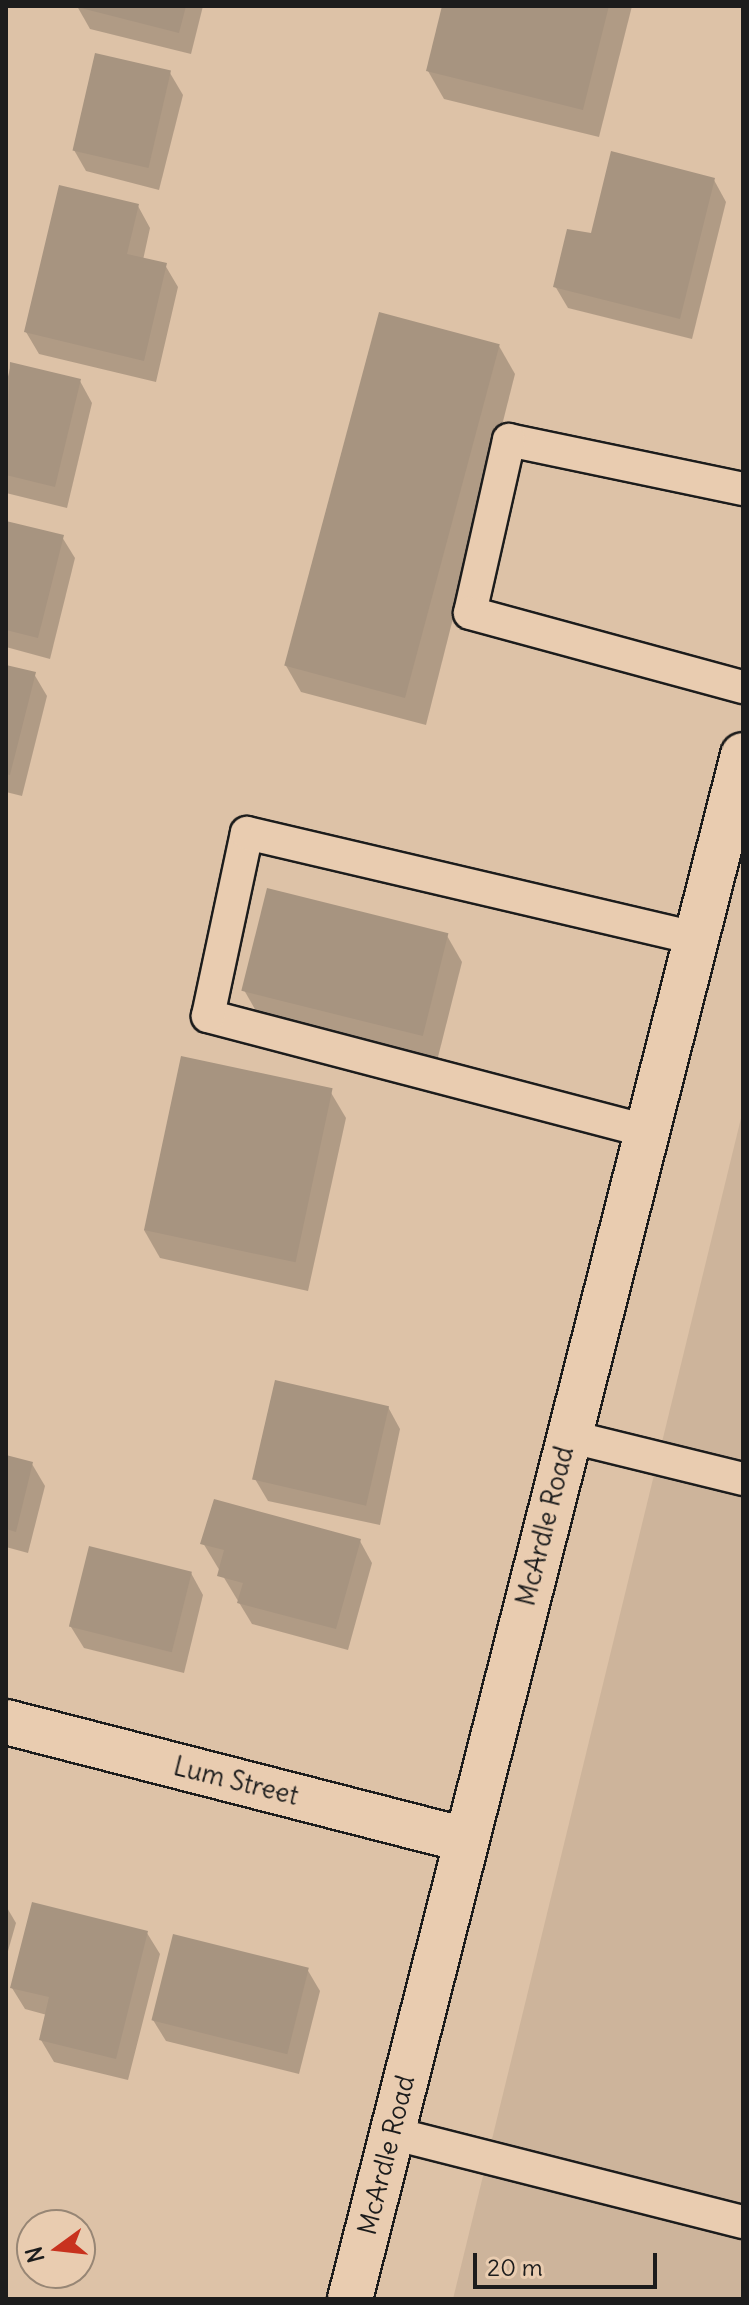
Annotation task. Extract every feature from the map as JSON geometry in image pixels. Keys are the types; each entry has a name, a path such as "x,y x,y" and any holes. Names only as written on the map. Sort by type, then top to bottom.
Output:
{"main road":[{"name":"McArdle Road","path":"350,2299 743,755"},
{"name":"Lum Street","path":"6,1722 465,1840"}],"lane":[{"path":"743,489 509,440 470,613 743,687"},
{"path":"646,1131 208,1016 247,833 696,938"},
{"path":"568,1436 743,1479"},
{"path":"391,2133 743,2222"}],"shaded area":[{"path":"743,1110 743,2299 453,2299"}],"building":[{"path":"73,6 186,6 179,33"},
{"path":"442,6 609,6 583,110 426,71"},
{"path":"95,53 171,71 149,168 73,150"},
{"path":"611,151 715,178 680,319 553,287 567,229 591,233"},
{"path":"59,185 139,204 127,254 167,263 144,361 24,332"},
{"path":"379,312 500,344 405,698 284,666"},
{"path":"10,362 81,379 55,487 6,475"},
{"path":"6,521 64,535 38,638 6,630"},
{"path":"6,665 36,672 10,775 6,774"},
{"path":"267,888 448,933 423,1036 241,991"},
{"path":"181,1056 333,1088 296,1262 144,1230"},
{"path":"275,1380 389,1406 366,1506 252,1479"},
{"path":"6,1455 33,1462 16,1532 6,1529"},
{"path":"214,1499 361,1539 336,1629 237,1603 243,1583 217,1576 224,1550 200,1544"},
{"path":"89,1546 192,1572 172,1652 69,1627"},
{"path":"32,1902 148,1931 116,2059 39,2040 49,1997 10,1988"},
{"path":"173,1934 309,1968 287,2054 151,2020"}]}
